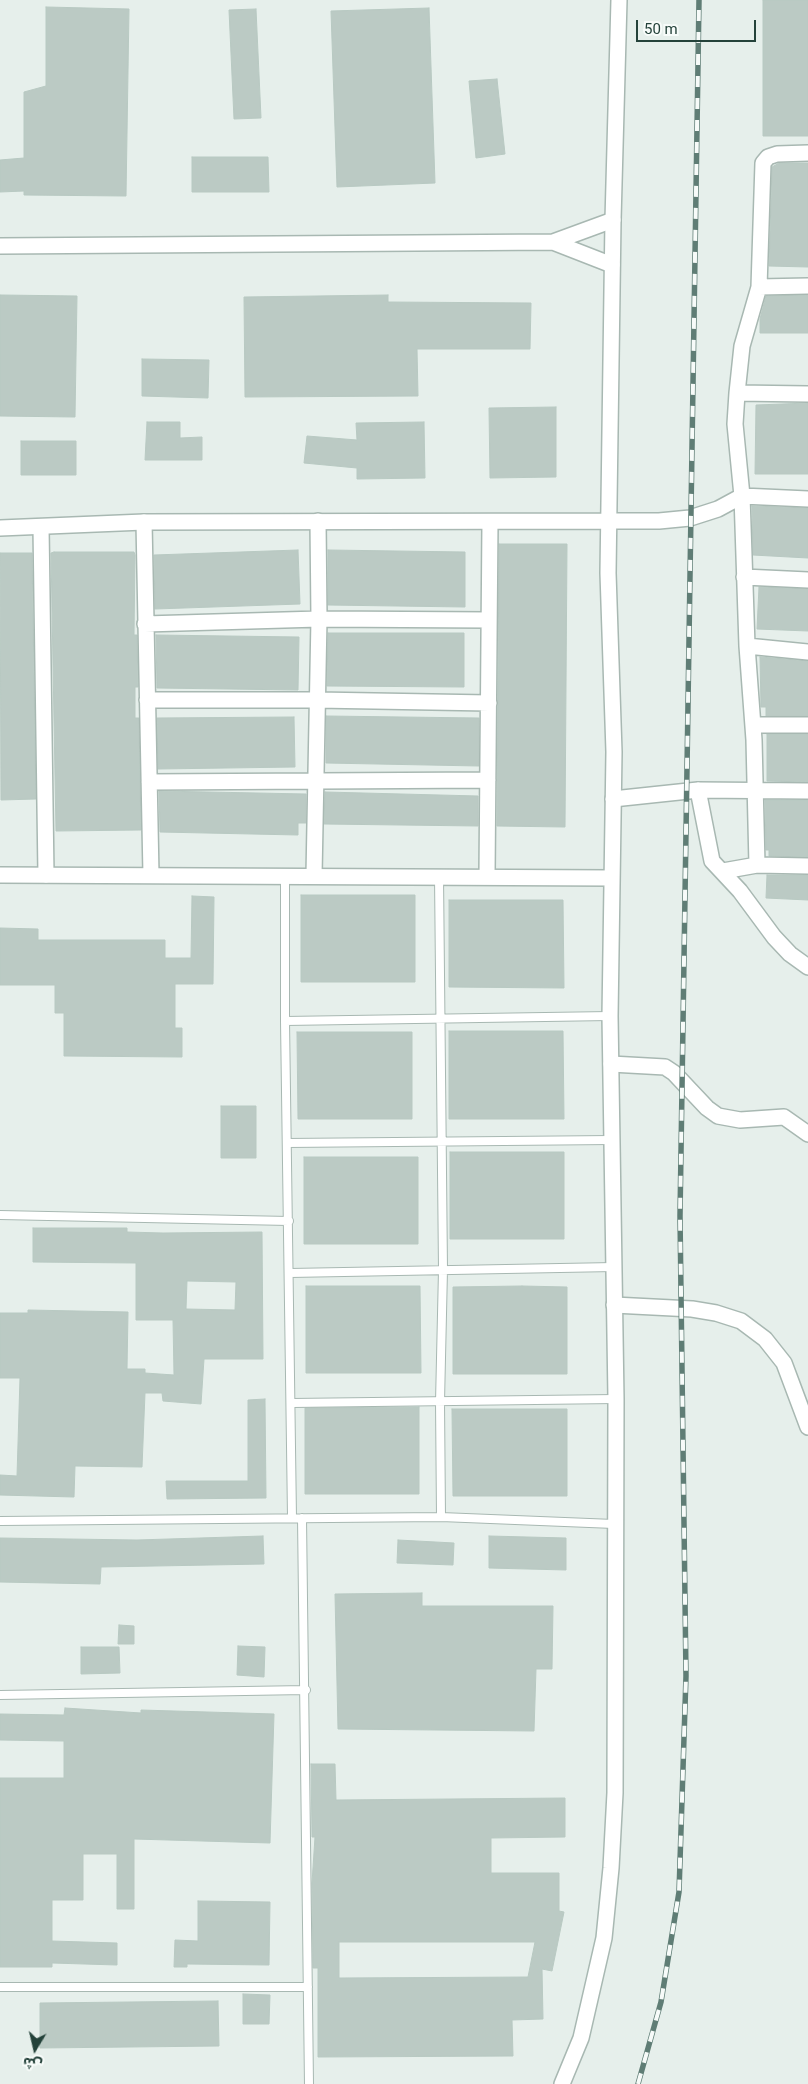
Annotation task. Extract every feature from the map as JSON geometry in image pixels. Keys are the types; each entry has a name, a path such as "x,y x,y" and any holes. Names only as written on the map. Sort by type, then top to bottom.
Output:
{"street":[{"path":"562,2084 582,2038 604,1938 612,1868 616,1733 614,1524 616,1399 610,1016 613,799 608,521 612,220 619,0"},
{"path":"757,865 753,725 747,646 742,496 736,424 737,394 742,346 759,287 763,163 768,157 778,154 808,153"},
{"path":"0,246 553,242 612,220"},
{"path":"553,242 612,264"},
{"path":"759,287 808,286"},
{"path":"737,394 808,394"},
{"path":"0,528 144,522 659,521 690,518 718,509 742,496 808,499"},
{"path":"314,876 319,619 318,521"},
{"path":"144,522 151,875"},
{"path":"488,875 490,522"},
{"path":"41,527 46,875"},
{"path":"744,577 808,580"},
{"path":"145,624 319,619 489,620"},
{"path":"747,646 808,652"},
{"path":"147,700 489,703"},
{"path":"753,725 808,726"},
{"path":"149,782 488,780"},
{"path":"613,799 698,790 756,789 808,791"},
{"path":"698,790 710,858 723,871 774,937 790,954 808,967"},
{"path":"723,871 757,865 808,866"},
{"path":"0,875 488,875 612,878"},
{"path":"611,1064 665,1067 674,1073 707,1108 718,1116 740,1120 784,1117 808,1134"},
{"path":"614,1305 692,1308 741,1321 765,1339 784,1363 808,1427"}],"lane":[{"path":"439,875 443,1270 440,1402 442,1517"},
{"path":"286,876 285,1021 292,1403 292,1517"},
{"path":"285,1021 610,1016"},
{"path":"287,1143 442,1140 612,1140"},
{"path":"0,1215 288,1220"},
{"path":"290,1273 614,1267"},
{"path":"292,1403 616,1399"},
{"path":"0,1521 442,1517 614,1524"},
{"path":"302,1518 306,1690 309,2084"},
{"path":"0,1695 306,1690"},
{"path":"0,1986 308,1987"}],"building":[{"path":"763,0 808,0 808,136 763,136"},
{"path":"46,7 129,9 126,196 24,195 24,191 0,192 0,160 24,158 24,92 46,86"},
{"path":"429,8 435,183 337,187 331,11"},
{"path":"256,9 261,118 234,119 229,10"},
{"path":"497,79 505,154 476,158 469,81"},
{"path":"192,157 268,157 269,192 192,192"},
{"path":"779,163 808,163 808,267 769,266 772,167"},
{"path":"0,295 77,296 75,417 0,416"},
{"path":"388,295 388,302 531,303 530,349 417,349 418,396 245,397 244,297"},
{"path":"808,295 808,333 760,333 760,319 766,296"},
{"path":"142,359 209,360 208,398 142,396"},
{"path":"808,403 808,474 755,474 756,405"},
{"path":"556,407 556,477 490,478 489,408"},
{"path":"147,422 180,422 180,438 202,437 202,460 145,460"},
{"path":"424,422 425,478 357,479 357,468 304,463 307,436 357,440 356,423"},
{"path":"21,441 76,441 76,475 21,475"},
{"path":"752,506 808,508 808,558 753,555"},
{"path":"499,544 567,544 565,827 497,826"},
{"path":"298,550 300,604 155,609 154,555"},
{"path":"328,550 465,552 465,607 328,605"},
{"path":"134,552 135,555 134,635 137,635 138,687 135,687 135,718 139,718 141,830 56,831 51,553"},
{"path":"0,553 32,553 36,799 1,800"},
{"path":"759,587 808,589 808,631 757,629"},
{"path":"328,633 464,633 464,687 327,686"},
{"path":"156,635 299,637 298,690 157,688"},
{"path":"760,657 808,661 808,716 766,716 766,707 761,707"},
{"path":"326,716 479,718 479,766 326,763"},
{"path":"294,717 295,767 158,769 157,718"},
{"path":"767,734 808,734 808,782 767,781"},
{"path":"159,791 306,794 306,823 298,823 298,835 160,832"},
{"path":"325,792 478,796 478,826 324,824"},
{"path":"765,800 808,800 808,857 769,856 769,850 766,850"},
{"path":"767,875 808,875 808,900 766,898"},
{"path":"301,895 415,895 415,982 301,982"},
{"path":"192,896 214,897 213,984 175,984 175,1028 182,1028 182,1057 64,1056 64,1013 55,1013 55,985 0,985 0,928 38,929 38,940 165,940 165,958 191,958"},
{"path":"449,900 563,900 564,988 449,987"},
{"path":"449,1031 563,1031 564,1119 449,1119"},
{"path":"297,1032 412,1032 412,1119 298,1119"},
{"path":"221,1106 256,1106 256,1158 221,1158"},
{"path":"450,1152 564,1152 564,1239 450,1239"},
{"path":"304,1157 418,1157 418,1244 304,1244"},
{"path":"33,1228 127,1228 127,1232 163,1233 262,1232 263,1359 204,1359 201,1404 163,1401 162,1393 145,1393 142,1467 75,1466 74,1497 0,1495 0,1475 17,1476 20,1378 0,1378 0,1313 28,1313 28,1310 128,1312 127,1369 145,1369 145,1373 174,1375 173,1320 136,1320 136,1263 33,1262","holes":["187,1281 236,1282 235,1310 186,1309"]},
{"path":"306,1286 420,1286 421,1373 306,1373"},
{"path":"453,1287 567,1287 567,1374 453,1374"},
{"path":"265,1399 266,1498 167,1499 166,1481 248,1481 248,1400"},
{"path":"419,1407 419,1494 305,1494 305,1408"},
{"path":"452,1409 567,1409 567,1496 453,1496"},
{"path":"263,1536 264,1564 101,1567 100,1584 0,1582 0,1538 137,1540"},
{"path":"489,1536 566,1538 566,1570 489,1568"},
{"path":"398,1540 454,1543 453,1565 397,1563"},
{"path":"422,1593 422,1606 553,1606 552,1669 536,1669 534,1731 338,1729 335,1594"},
{"path":"119,1625 134,1626 134,1644 118,1644"},
{"path":"238,1646 265,1647 264,1677 237,1675"},
{"path":"81,1647 119,1647 120,1673 81,1674"},
{"path":"65,1708 141,1713 141,1710 274,1714 270,1843 134,1839 134,1909 117,1909 117,1854 83,1854 83,1900 52,1900 52,1941 117,1943 117,1965 52,1963 52,1967 0,1967 0,1778 64,1778 64,1741 0,1740 0,1714 64,1715"},
{"path":"311,1764 335,1764 336,1800 565,1798 565,1837 491,1838 491,1873 559,1873 559,1911 564,1912 552,1971 542,1969 543,2019 512,2020 513,2056 318,2057 318,1968 313,1968 312,1883 315,1837 312,1837","holes":["339,1942 535,1942 528,1977 339,1978"]},
{"path":"198,1901 270,1902 269,1965 187,1964 187,1967 174,1967 175,1940 198,1941"},
{"path":"243,1994 270,1995 269,2024 243,2024"},
{"path":"218,2001 219,2046 40,2048 40,2003"}],"railway":[{"path":"638,2084 661,2002 679,1892 686,1676 680,1216 699,0"}]}
